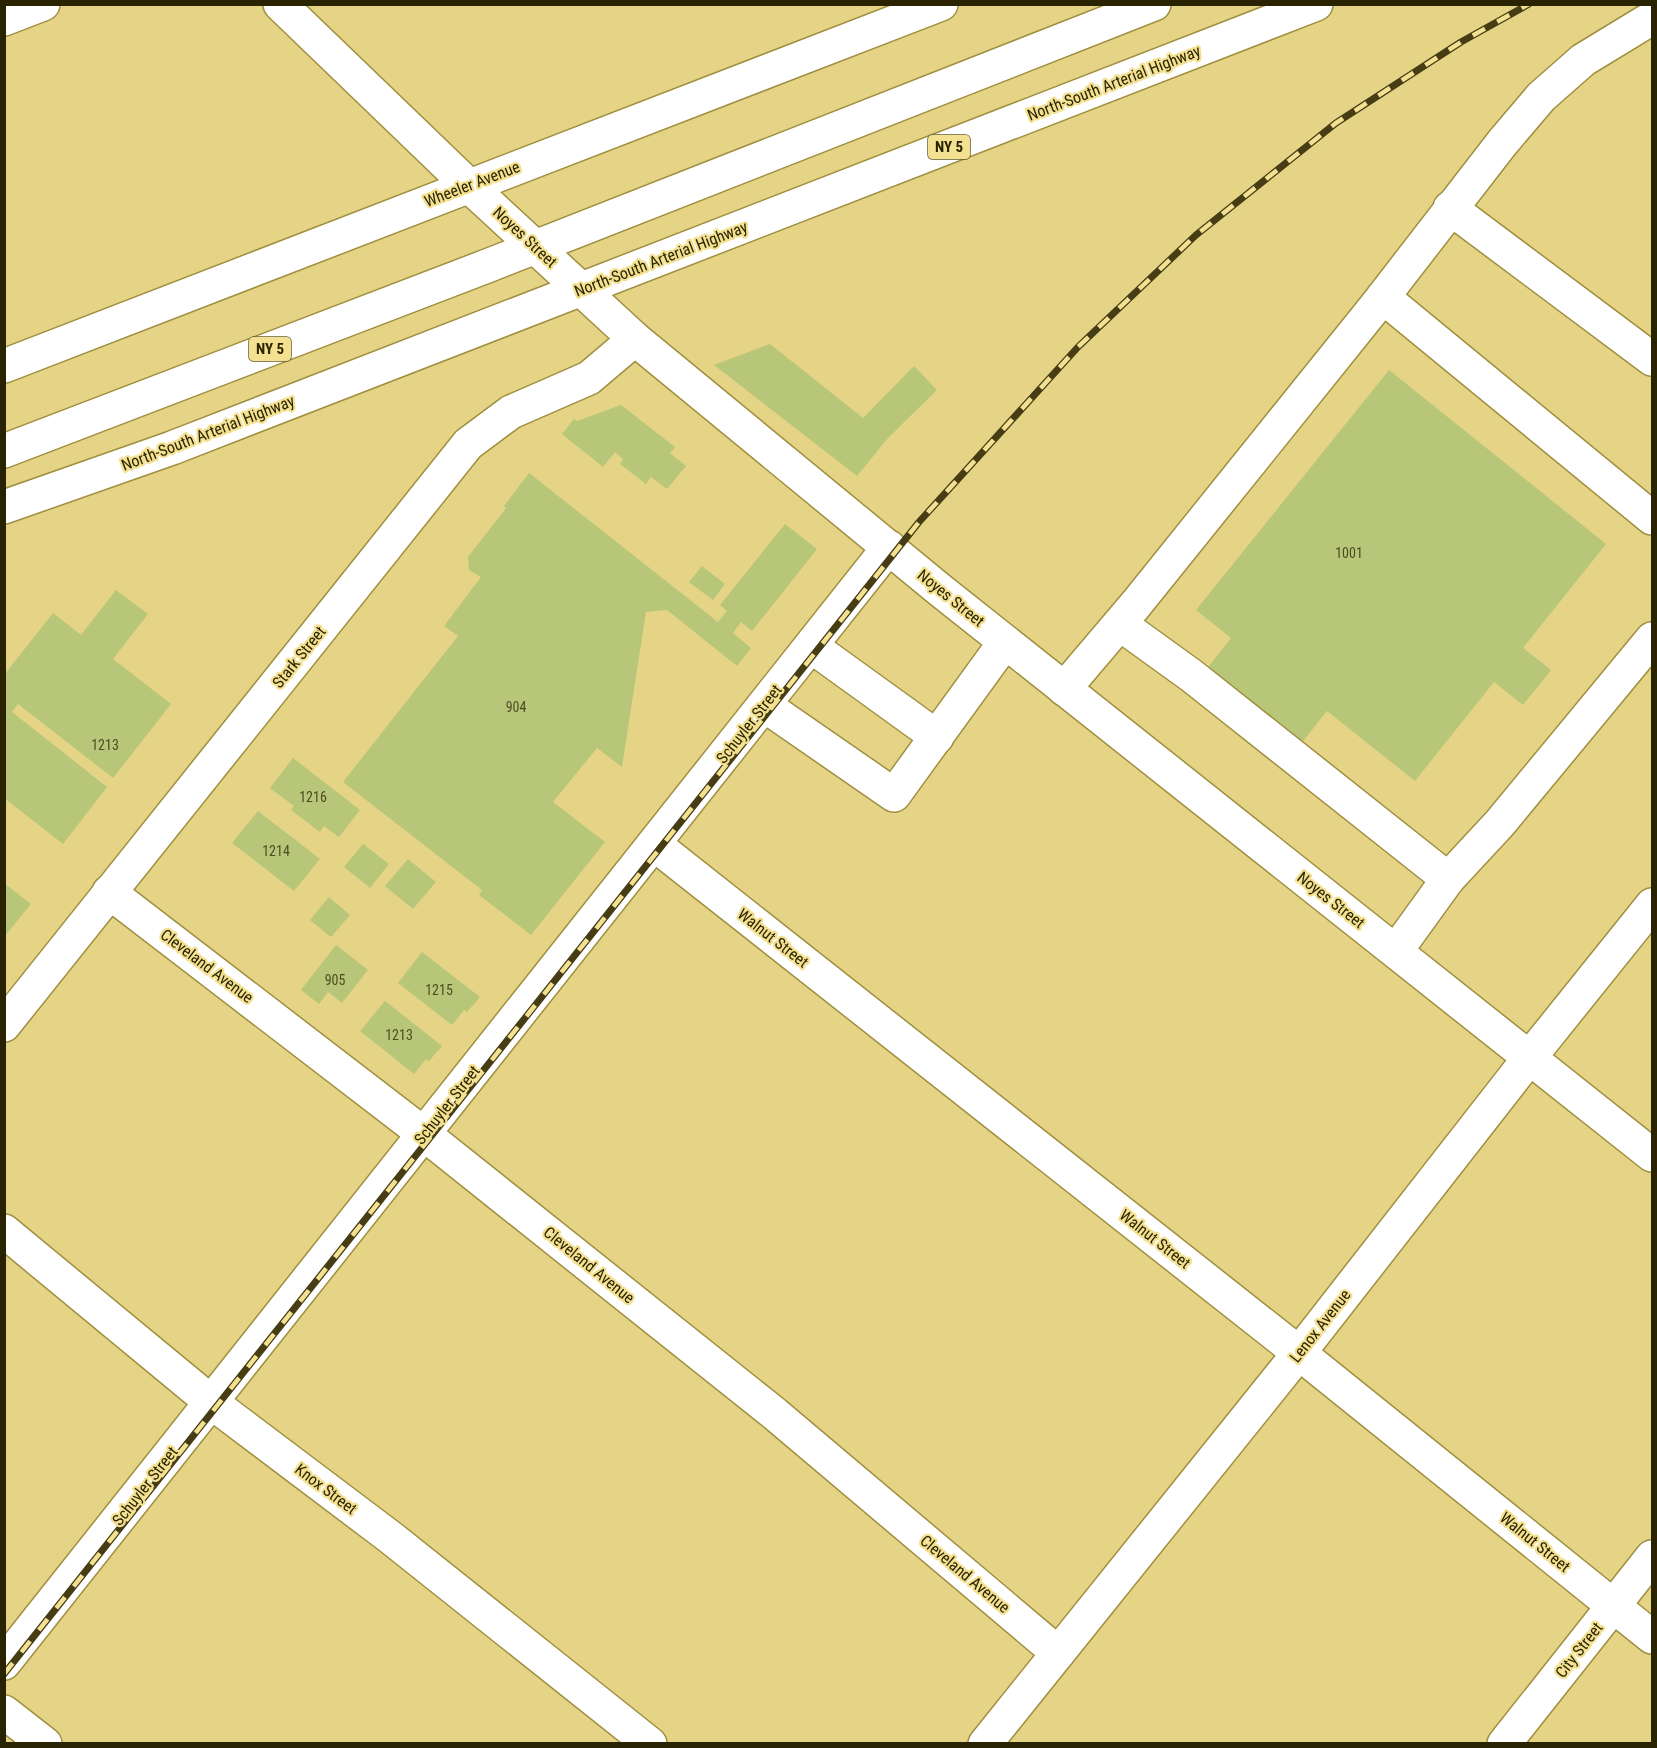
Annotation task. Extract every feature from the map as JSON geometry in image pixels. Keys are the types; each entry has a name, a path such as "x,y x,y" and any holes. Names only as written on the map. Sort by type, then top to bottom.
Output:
{"main road":[{"path":"4,19 43,4"},
{"name":"Noyes Street","path":"280,4 469,186 635,339 1005,642 1653,1155"},
{"name":"Wheeler Avenue","path":"4,366 941,4"},
{"name":"NY 5","path":"4,451 1154,4"},
{"name":"North-South Arterial Highway","path":"4,507 172,448 1316,4"},
{"path":"1064,688 1120,624 1383,297 1450,208 1541,97 1583,60 1653,18"},
{"path":"1450,208 1653,359"},
{"path":"1383,297 1653,518"},
{"name":"Stark Street","path":"4,1025 468,444 511,412 589,378 635,339"},
{"name":"Schuyler Street","path":"4,1663 889,547"},
{"path":"1120,624 1192,676 1448,879"},
{"path":"1396,951 1448,879 1500,823 1653,639"},
{"path":"764,705 894,795 1005,642"},
{"path":"810,646 937,737"},
{"name":"Walnut Street","path":"654,844 1299,1353 1653,1637"},
{"name":"Cleveland Avenue","path":"109,892 424,1134 775,1414 1058,1653"},
{"name":"Lenox Avenue","path":"985,1743 1299,1353 1530,1057 1653,905"},
{"name":"Knox Street","path":"4,1232 211,1402 390,1537 650,1743"},
{"name":"City Street","path":"1504,1743 1653,1557"},
{"path":"4,1712 45,1743"}],"building":[{"path":"770,344 863,418 914,366 937,390 888,438 857,476 714,365"},
{"path":"1389,370 1606,544 1523,648 1551,670 1523,705 1494,682 1415,781 1327,711 1300,745 1206,670 1231,638 1196,610"},
{"path":"621,405 675,447 670,453 686,466 667,489 651,477 646,484 620,464 623,459 615,452 603,467 562,434 574,419 577,421"},
{"path":"529,473 718,622 727,611 720,605 785,524 817,549 752,631 741,622 733,633 751,648 737,666 667,610 646,612 622,767 597,748 553,802 605,842 531,935 479,895 482,890 343,782 458,636 444,626 481,577 469,570 468,557 506,508 504,506"},
{"path":"702,566 725,584 713,600 689,582"},
{"path":"116,590 148,614 113,659 171,704 113,778 18,704 12,712 107,787 63,844 4,798 4,675 53,613 81,635"},
{"path":"293,758 360,810 339,837 324,826 320,832 291,810 294,806 270,788"},
{"path":"258,811 320,859 294,891 232,843"},
{"path":"363,844 389,864 370,888 344,867"},
{"path":"408,859 436,882 413,909 385,886"},
{"path":"4,883 31,904 4,937"},
{"path":"329,897 350,915 331,937 310,920"},
{"path":"336,945 368,970 342,1003 328,992 319,1004 301,990"},
{"path":"422,952 480,997 467,1012 464,1010 452,1025 398,983"},
{"path":"385,1001 442,1046 429,1061 426,1059 414,1074 360,1031"}],"railway":[{"path":"4,1674 919,522 1078,347 1196,235 1336,123 1461,42 1529,4"}]}
